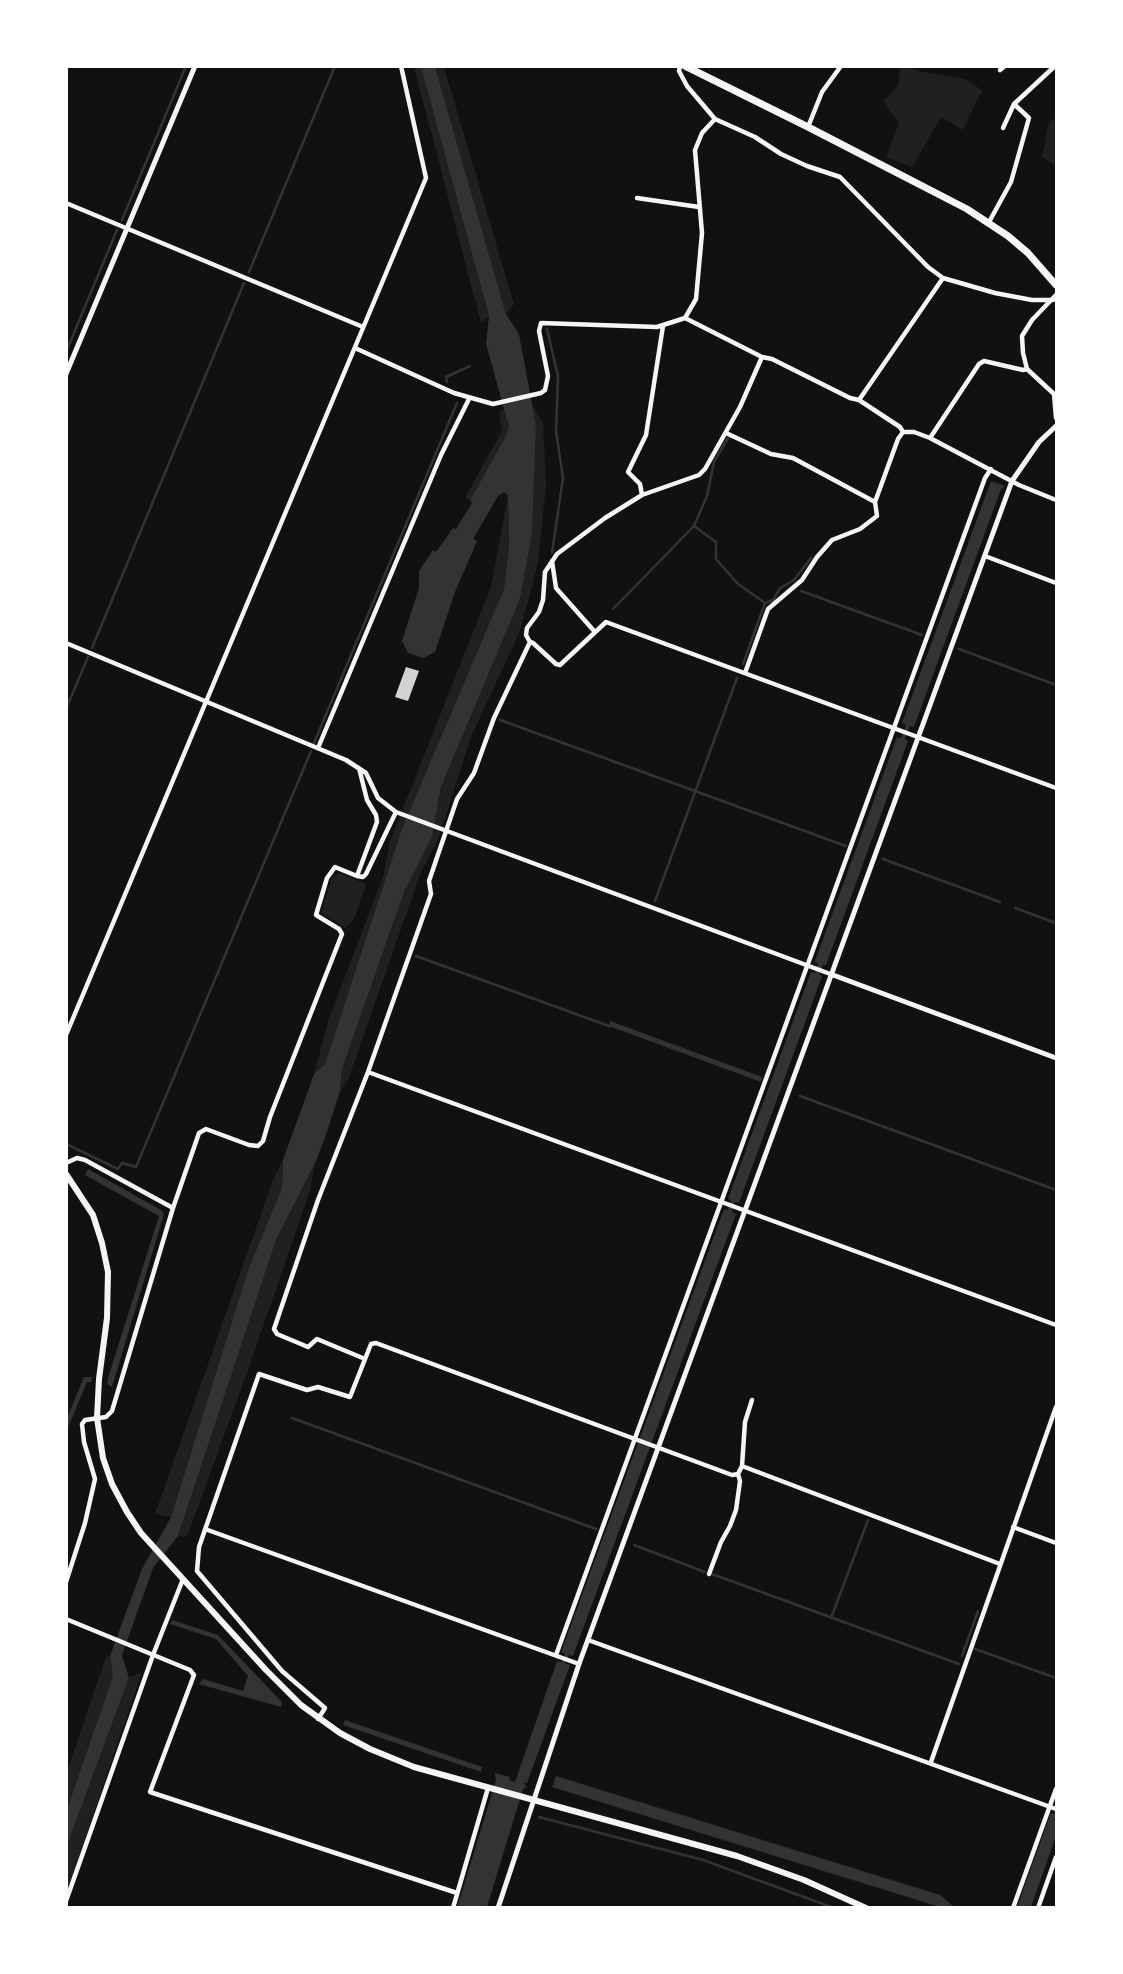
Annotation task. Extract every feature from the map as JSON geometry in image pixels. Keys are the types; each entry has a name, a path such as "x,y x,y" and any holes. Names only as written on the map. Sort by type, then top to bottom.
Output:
{"main road":[{"path":"682,66 808,127 989,222 1028,253 1056,285"},
{"path":"66,1174 93,1215 108,1272 107,1318 96,1401 103,1458 112,1484 141,1533 301,1705 318,1719 370,1749 414,1767 737,1856 804,1880 866,1908"}],"street":[{"path":"66,374 195,66"},
{"path":"66,1035 426,178 401,66"},
{"path":"682,66 678,71 687,86 715,119 798,162 840,177 928,267 943,278 1032,300 1055,298"},
{"path":"808,127 822,92 841,66"},
{"path":"1003,128 1014,104 1055,66"},
{"path":"989,222 1011,183 1029,118 1014,104"},
{"path":"355,348 468,399 493,404 541,394 545,390 548,376 539,331 541,323 663,326 685,318 696,299 702,233 695,150 702,133 715,119"},
{"path":"638,198 699,206"},
{"path":"66,203 363,327"},
{"path":"859,400 943,278"},
{"path":"1055,298 1032,320 1023,336 1023,354 1027,369 1054,394 1056,418"},
{"path":"685,318 838,393 859,400 900,427 903,432"},
{"path":"642,495 640,484 628,472 646,435 663,326"},
{"path":"762,357 726,433 699,475 642,495 605,518 557,554 545,572 543,600 539,611 527,628 526,635 530,642 560,665 606,622 1056,788"},
{"path":"930,438 979,363 984,361 1027,369"},
{"path":"318,748 441,455 468,399"},
{"path":"498,1908 528,1799 1012,481 1040,442 1056,426"},
{"path":"903,432 914,432 930,438 1012,481 1056,500"},
{"path":"745,673 768,609 802,580 832,540 860,529 877,516 875,502 903,432"},
{"path":"726,433 771,454 793,458 875,502"},
{"path":"556,1655 985,478 991,469"},
{"path":"985,556 1056,583"},
{"path":"552,561 556,588 594,632"},
{"path":"365,1359 317,1339 308,1347 277,1334 274,1329 318,1200 368,1072 431,894 429,881 445,830 457,799 474,773 494,718 530,642"},
{"path":"66,643 359,767 366,773 382,803 397,812 1056,1058"},
{"path":"357,876 377,822 367,800 359,767"},
{"path":"66,1582 85,1523 95,1479 82,1424 85,1420 106,1418 112,1411 186,1165 199,1133 206,1129 249,1145 258,1146 263,1141 342,934 339,929 316,915 327,878 335,867 363,877 397,812"},
{"path":"368,1072 1056,1325"},
{"path":"66,1163 77,1158 85,1160 173,1208"},
{"path":"318,1719 325,1708 282,1671 197,1571 199,1547 259,1374 307,1390 318,1387 350,1397 371,1344 376,1343 732,1475 738,1474"},
{"path":"709,1574 720,1542 736,1510 745,1422 752,1400"},
{"path":"930,1762 1056,1407"},
{"path":"742,1466 1000,1564"},
{"path":"1013,1527 1056,1543"},
{"path":"205,1529 579,1664"},
{"path":"66,1901 183,1578"},
{"path":"66,1619 190,1670 194,1675 150,1792 457,1893"},
{"path":"588,1640 1056,1810"},
{"path":"453,1908 488,1788"},
{"path":"1013,1908 1056,1789"},
{"path":"1038,1908 1056,1857"}],"shaded area":[{"path":"414,67 421,67 489,316 481,323"},
{"path":"421,67 435,67 506,314 519,334 536,425 532,533 520,599 441,787 432,837 404,892 342,1069 340,1091 325,1138 276,1240 178,1536 153,1568 122,1655 129,1678 67,1845 67,1809 113,1676 110,1656 142,1569 171,1517 248,1270 282,1188 283,1160 314,1074 325,1064 402,829 504,589 509,546 508,495 504,492 498,496 473,539 477,541 455,592 435,652 423,658 408,653 402,641 419,588 419,571 433,550 436,552 453,528 456,529 472,503 470,500 509,427 486,344 489,316"},
{"path":"435,67 444,67 514,304 506,314"},
{"path":"900,67 965,79 982,90 963,130 941,117 912,167 886,157 899,123 883,101 898,86"},
{"path":"1056,118 1056,166 1042,157 1049,121"},
{"path":"532,405 543,423 546,485 538,563 520,631 471,737 438,840 421,872 348,1080 340,1091 342,1069 404,892 432,837 441,787 520,599 532,533 536,425"},
{"path":"505,410 509,427 505,438 470,500 465,498 502,431 499,412"},
{"path":"991,481 1005,486 1001,489 914,727 910,726 905,739 908,741 826,965 823,965 819,974 822,976 739,1203 735,1202 732,1212 736,1214 573,1656 569,1655 565,1663 570,1665 527,1783 523,1783 527,1786 523,1789 487,1907 457,1908 496,1780 495,1773 510,1777 509,1780 515,1782 557,1661 562,1662 565,1654 561,1652 724,1209 728,1210 731,1200 728,1199 811,972 815,973 818,964 815,961 897,737 901,738 906,725 902,723"},
{"path":"508,495 509,546 504,589 403,829 325,1064 314,1074 329,1018 383,877 390,841 491,587"},
{"path":"339,873 366,884 354,919 345,928 321,913 332,878"},
{"path":"610,1021 762,1077 761,1082 609,1026"},
{"path":"283,1160 282,1188 248,1270 171,1517 155,1514 273,1180"},
{"path":"315,1163 310,1191 187,1537 178,1536 276,1240"},
{"path":"88,1169 164,1214 112,1387 107,1384 108,1378 159,1216 85,1175"},
{"path":"84,1377 92,1377 91,1382 87,1382 67,1430 67,1418"},
{"path":"172,1620 218,1635 282,1702 281,1707 199,1684 203,1679 243,1691 248,1676 216,1639 170,1624"},
{"path":"110,1656 113,1676 67,1809 67,1771 106,1657"},
{"path":"142,1672 67,1891 67,1845 129,1678"},
{"path":"345,1720 482,1767 481,1772 343,1725"},
{"path":"556,1776 940,1895 954,1907 940,1907 552,1787"},
{"path":"1056,1811 1056,1836 1031,1907 1017,1907 1051,1813 1055,1814"}],"building":[{"path":"406,667 419,671 408,701 395,697"}],"waterway":[{"path":"122,220 186,66"},
{"path":"249,272 335,66"},
{"path":"66,352 117,230"},
{"path":"92,648 244,283"},
{"path":"547,329 558,376 556,431 563,478 552,553"},
{"path":"447,382 446,377 470,366"},
{"path":"314,743 457,403"},
{"path":"728,438 714,462 707,496 694,526 716,542 716,559 738,584 765,603 743,664"},
{"path":"613,609 694,526"},
{"path":"765,603 773,600 780,588 794,580 811,558"},
{"path":"801,591 922,635"},
{"path":"959,649 1056,685"},
{"path":"66,709 88,657"},
{"path":"655,901 737,678"},
{"path":"500,720 846,846"},
{"path":"66,1144 118,1169 122,1163 136,1167 311,751"},
{"path":"883,859 1000,902"},
{"path":"1015,908 1056,923"},
{"path":"416,956 609,1026"},
{"path":"800,1096 1056,1190"},
{"path":"292,1418 596,1529"},
{"path":"831,1618 868,1520"},
{"path":"634,1545 705,1572"},
{"path":"712,1574 959,1664"},
{"path":"962,1656 978,1611"},
{"path":"975,1649 1056,1678"},
{"path":"539,1817 703,1860 834,1908"}]}
